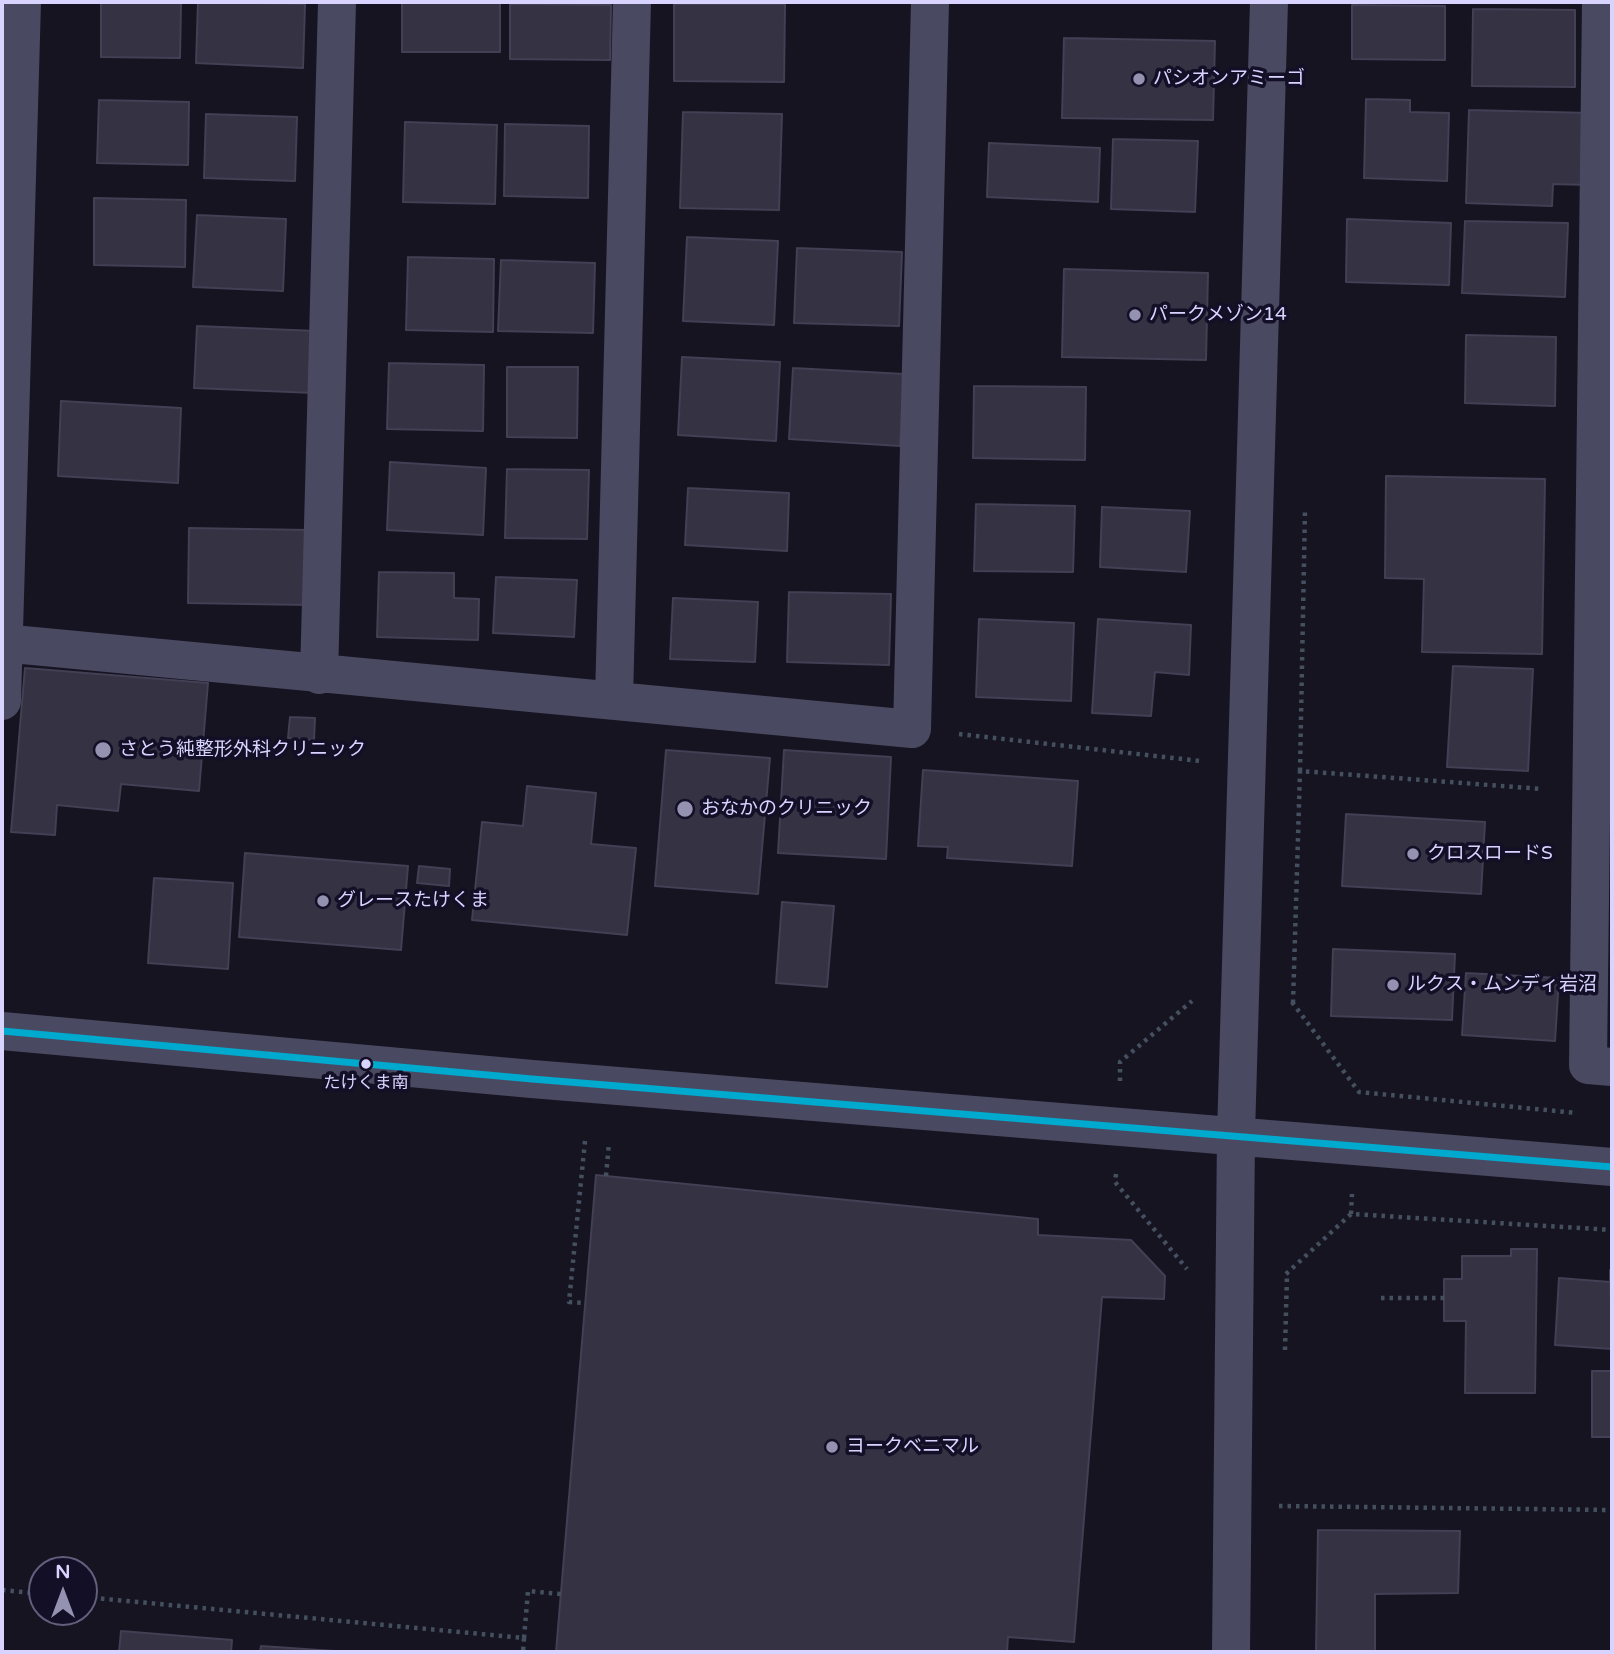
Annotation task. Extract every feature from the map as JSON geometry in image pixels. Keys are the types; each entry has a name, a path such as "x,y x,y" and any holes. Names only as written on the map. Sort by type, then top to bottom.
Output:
{"street":[{"path":"2,701 22,2"},
{"path":"319,674 337,2"},
{"path":"614,699 632,2"},
{"path":"3,643 912,729 930,2"},
{"path":"1231,1652 1236,1134 1269,2"},
{"path":"1601,2 1601,793 1588,1065 1612,1067"},
{"path":"2,1031 559,1082 1236,1134 1612,1167"}],"path":[{"path":"912,729 1201,761 1201,774"},
{"path":"1586,1114 1359,1092 1293,1003 1300,771 1601,793"},
{"path":"1120,1081 1120,1062 1195,999 1202,999"},
{"path":"1280,1002 1293,1003"},
{"path":"585,1141 569,1302 586,1303"},
{"path":"606,1176 610,1143"},
{"path":"1116,1166 1115,1182 1191,1274"},
{"path":"1278,1274 1287,1274 1351,1214 1353,1186"},
{"path":"1351,1214 1612,1230"},
{"path":"1381,1298 1444,1298"},
{"path":"1279,1506 1612,1510"},
{"path":"2,1590 28,1593"},
{"path":"523,1652 528,1591 561,1594"},
{"path":"98,1598 524,1638"}],"building":[{"path":"101,2 181,2 180,58 101,57"},
{"path":"198,2 305,4 303,68 196,63"},
{"path":"402,2 500,2 500,52 402,52"},
{"path":"510,4 611,5 610,60 510,59"},
{"path":"674,4 785,4 784,82 674,81"},
{"path":"1352,5 1445,6 1445,60 1352,59"},
{"path":"1473,9 1575,10 1575,87 1472,86"},
{"name":"パシオンアミーゴ","path":"1064,38 1215,41 1213,120 1062,118"},
{"path":"1366,99 1410,100 1410,112 1449,113 1447,181 1364,178"},
{"path":"99,100 189,102 188,165 97,163"},
{"path":"1469,110 1590,113 1588,185 1553,184 1552,206 1466,203"},
{"path":"683,112 782,114 779,210 680,208"},
{"path":"206,114 297,117 295,181 204,178"},
{"path":"405,122 497,125 495,204 403,202"},
{"path":"505,124 589,126 588,198 504,196"},
{"path":"1113,139 1198,141 1195,212 1111,209"},
{"path":"989,143 1100,148 1098,202 987,197"},
{"path":"94,198 186,200 185,267 94,265"},
{"path":"197,215 286,219 283,291 193,287"},
{"path":"1347,219 1451,223 1449,285 1346,282"},
{"path":"1465,221 1568,223 1565,297 1462,293"},
{"path":"687,237 778,241 774,325 683,321"},
{"path":"797,248 902,252 899,326 794,323"},
{"path":"408,257 494,259 493,332 406,330"},
{"path":"501,260 595,263 593,333 498,331"},
{"name":"パークメゾン14","path":"1064,269 1208,273 1206,360 1062,357"},
{"path":"197,326 316,331 314,393 194,388"},
{"path":"1466,335 1556,337 1555,406 1465,403"},
{"path":"682,357 780,362 776,441 678,435"},
{"path":"389,363 484,365 483,431 387,429"},
{"path":"507,367 578,367 577,438 507,437"},
{"path":"793,368 904,374 900,446 789,439"},
{"path":"974,386 1086,387 1085,460 973,458"},
{"path":"61,401 181,408 178,483 58,476"},
{"path":"390,462 486,468 483,535 387,530"},
{"path":"507,469 589,470 587,539 505,538"},
{"path":"1386,476 1545,479 1542,654 1422,652 1424,579 1385,578"},
{"path":"688,488 789,493 787,551 685,545"},
{"path":"976,504 1075,506 1073,572 974,571"},
{"path":"1102,507 1190,511 1186,572 1100,567"},
{"path":"189,528 308,530 308,605 188,603"},
{"path":"379,572 454,573 454,598 479,599 478,640 377,637"},
{"path":"496,577 577,580 574,637 493,633"},
{"path":"789,592 891,594 889,665 787,662"},
{"path":"673,598 758,602 755,662 670,659"},
{"path":"979,619 1074,623 1071,701 976,697"},
{"path":"1098,619 1191,625 1189,675 1155,672 1151,716 1092,713"},
{"path":"1453,666 1533,669 1528,771 1447,767"},
{"path":"25,668 208,683 199,791 121,784 118,811 57,805 55,835 11,832"},
{"path":"290,717 315,718 314,740 288,738"},
{"path":"666,750 770,758 758,894 655,886"},
{"path":"784,750 891,757 886,859 778,853"},
{"path":"923,770 1078,781 1072,866 947,858 948,847 918,846"},
{"path":"527,786 596,793 591,844 636,848 627,935 472,920 482,822 523,826"},
{"name":"クロスロードS","path":"1346,814 1485,822 1481,894 1342,886"},
{"name":"グレースたけくま","path":"245,853 408,866 401,950 239,937"},
{"path":"419,866 450,869 449,886 417,883"},
{"path":"154,878 233,883 228,969 148,963"},
{"path":"782,902 834,906 827,987 776,983"},
{"name":"ルクス・ムンディ岩沼","path":"1333,949 1455,954 1452,1020 1331,1016"},
{"path":"1466,973 1559,978 1555,1041 1462,1035"},
{"name":"ヨークベニマル","path":"596,1175 1038,1219 1038,1235 1131,1240 1165,1276 1164,1299 1102,1297 1074,1642 1008,1637 1007,1652 556,1652"},
{"path":"1511,1249 1537,1249 1535,1393 1465,1393 1466,1321 1444,1321 1444,1279 1462,1279 1462,1256 1511,1256"},
{"path":"1610,1270 1612,1349 1555,1345 1559,1278 1610,1282"},
{"path":"1592,1371 1612,1371 1612,1437 1592,1437"},
{"path":"1318,1530 1460,1531 1458,1593 1375,1594 1375,1652 1316,1652"},
{"path":"121,1631 232,1640 231,1652 119,1652"},
{"path":"261,1646 334,1651 334,1652 260,1652"}],"transit line":[{"path":"2,1031 532,1079 1612,1167"}],"place":[{"name":"パシオンアミーゴ","path":"1139,79"},
{"name":"パークメゾン14","path":"1135,315"},
{"name":"さとう純整形外科クリニック","path":"103,750"},
{"name":"おなかのクリニック","path":"685,809"},
{"name":"クロスロードS","path":"1413,854"},
{"name":"グレースたけくま","path":"323,901"},
{"name":"ルクス・ムンディ岩沼","path":"1393,985"},
{"name":"たけくま南","path":"366,1064"},
{"name":"ヨークベニマル","path":"832,1447"}]}
